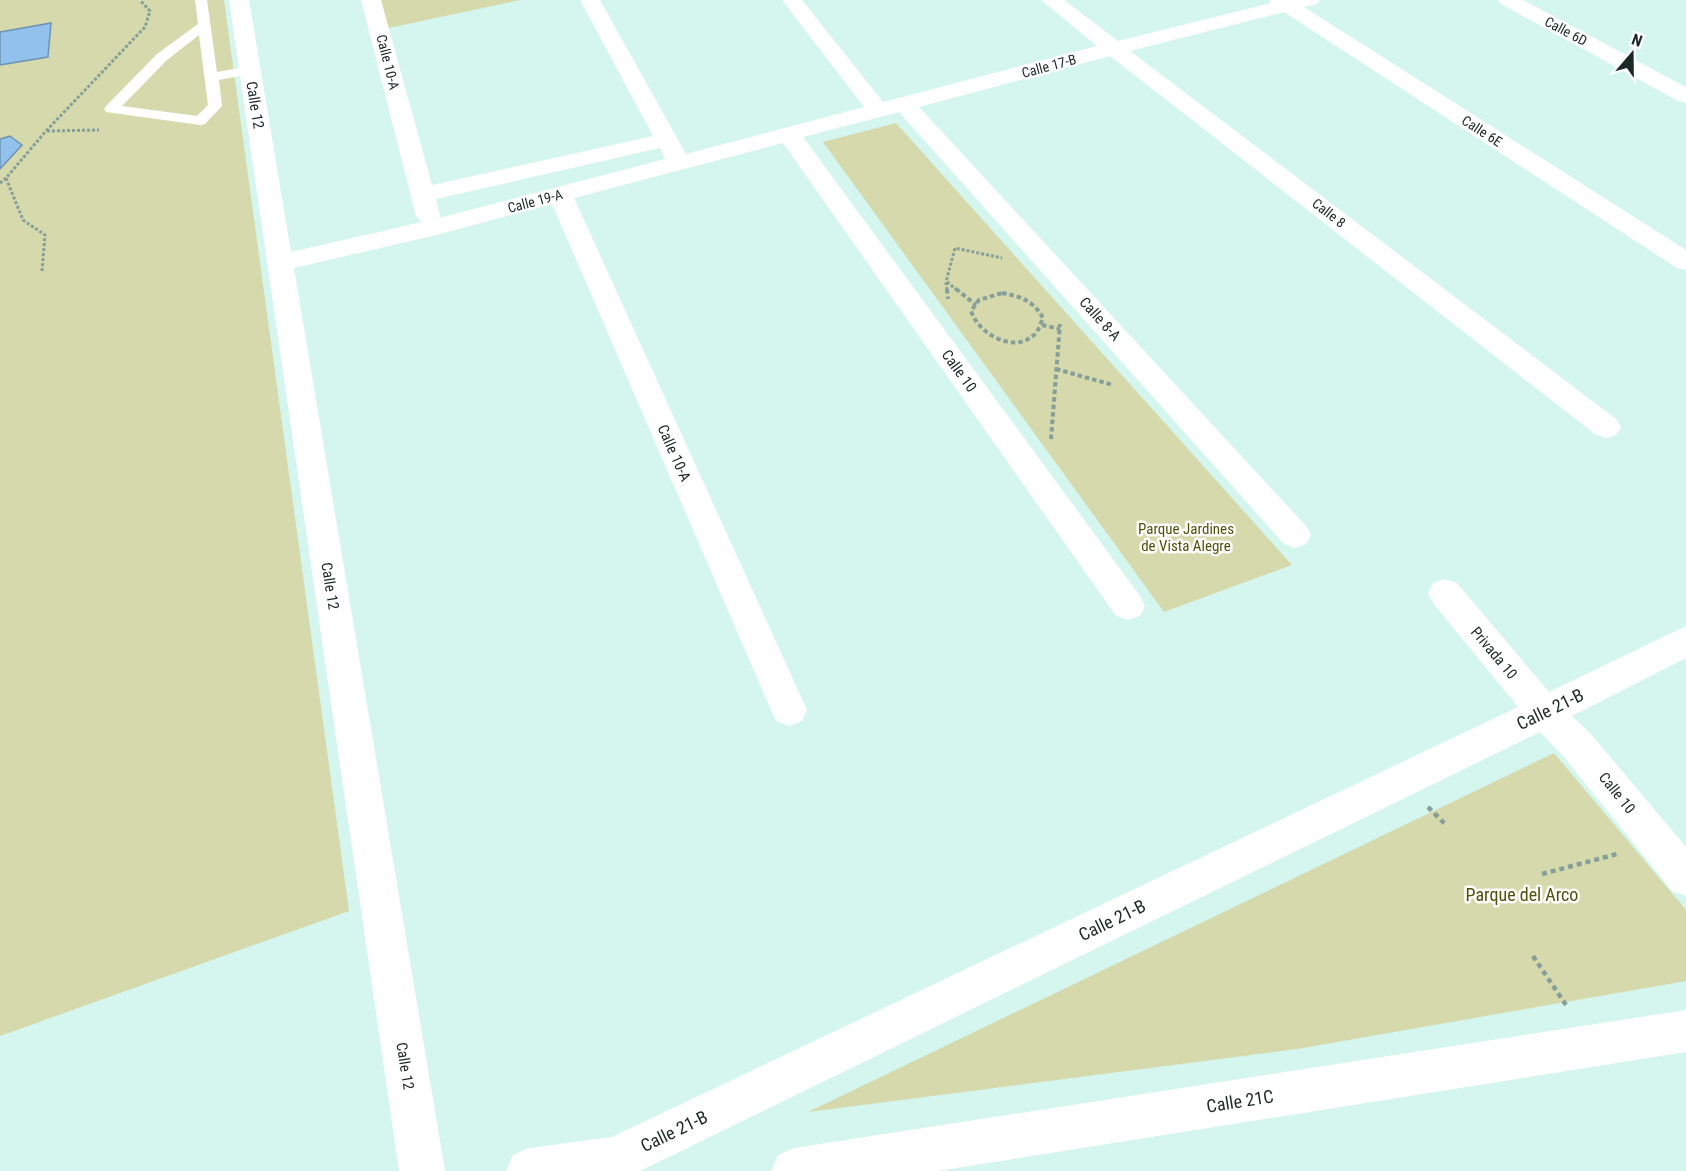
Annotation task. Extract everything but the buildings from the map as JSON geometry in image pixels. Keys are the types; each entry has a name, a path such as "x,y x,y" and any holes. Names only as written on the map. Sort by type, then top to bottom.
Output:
{"street":[{"name":"Calle 12","path":"239,0 422,1171"},
{"name":"Calle 10-A","path":"371,0 432,228"},
{"path":"590,0 679,163"},
{"path":"792,0 878,111"},
{"name":"Calle 8","path":"1051,0 1606,427"},
{"name":"Calle 6D","path":"1509,0 1686,96"},
{"name":"Calle 17-B","path":"790,136 1292,2"},
{"name":"Calle 6E","path":"1292,2 1686,262"},
{"name":"Calle 8-A","path":"904,104 1295,535"},
{"name":"Calle 19-A","path":"280,263 432,228 790,136"},
{"name":"Calle 10","path":"790,136 1128,606"},
{"path":"422,195 666,140"},
{"name":"Calle 10-A","path":"560,195 789,710"},
{"name":"Privada 10","path":"1445,593 1544,712"},
{"name":"Calle 21-B","path":"529,1171 615,1159 1544,712 1686,641"},
{"name":"Calle 10","path":"1544,712 1577,745 1686,877"},
{"name":"Calle 21C","path":"794,1171 1686,1031"}],"lane":[{"path":"201,0 215,106 200,121 111,109 162,57 204,25"},
{"path":"212,81 250,73"}],"path":[{"path":"0,183 145,27 150,11 140,0"},
{"path":"6,178 23,220 45,235 42,271"},
{"path":"942,292 948,302 946,282 955,248 1008,259 1001,251"},
{"path":"946,282 976,305"},
{"path":"1014,294 1024,297 1040,309 1043,318 1042,325 1029,338 1006,341 995,339 977,328 973,320 976,305 991,295 1014,294"},
{"path":"1044,433 1051,442 1060,317 1069,326"},
{"path":"1042,325 1060,329"},
{"path":"1056,369 1113,385"},
{"path":"1542,874 1658,843"},
{"path":"1533,956 1593,1046"}],"green space":[{"path":"0,0 224,0 349,911 0,1036"},
{"path":"371,0 520,0 379,30"},
{"name":"Parque Jardines de Vista Alegre","path":"896,123 1292,565 1164,612 823,142"},
{"name":"Parque del Arco","path":"1554,753 1686,910 1686,981 1297,1049 808,1112"}],"water":[{"path":"51,23 48,57 0,65 0,32"},
{"path":"10,136 22,145 0,169 0,139"}]}
